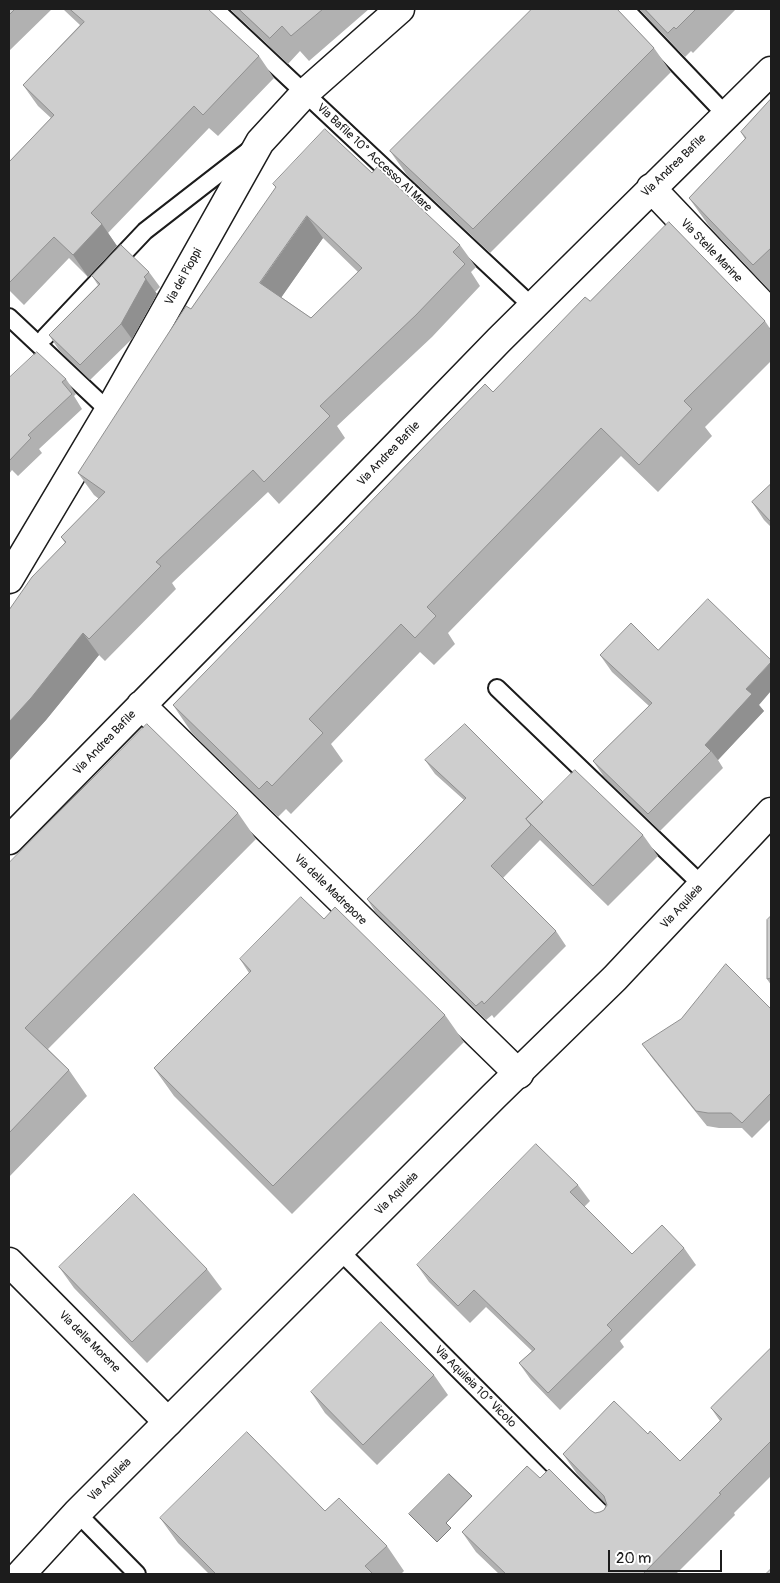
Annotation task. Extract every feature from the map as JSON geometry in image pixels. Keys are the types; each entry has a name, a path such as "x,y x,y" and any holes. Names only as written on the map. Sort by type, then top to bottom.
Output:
{"street":[{"name":"Via dei Pioppi","path":"9,579 110,411 260,142 305,93 400,9"},
{"name":"Via Andrea Bafile","path":"9,840 533,307 771,71"},
{"name":"Via Stelle Marine","path":"651,188 771,314"},
{"name":"Via delle Madrepore","path":"141,705 518,1074"},
{"name":"Via Aquileia","path":"21,1574 77,1513 615,978 771,812"},
{"name":"Via delle Morene","path":"9,1262 168,1422"}],"lane":[{"name":"Via Bafile 10° Accesso Al Mare","path":"215,9 533,307"},
{"path":"625,9 726,115"},
{"path":"33,362 45,344 145,231 260,142"},
{"path":"9,317 45,344 110,411"},
{"path":"497,688 702,885"},
{"name":"Via Aquileia 10° Vicolo","path":"340,1251 611,1523"},
{"path":"77,1513 137,1574"}],"shaded area":[{"path":"449,1474 472,1496 446,1523 451,1528 437,1542 409,1514"}],"building":[{"path":"9,9 15,9 9,15"},
{"path":"70,9 208,9 259,56 203,115 194,106 91,213 102,224 73,255 54,237 9,283 9,162 54,115 23,85 84,22"},
{"path":"239,9 323,9 291,36 282,26 270,38"},
{"path":"532,9 617,9 654,48 473,229 390,151"},
{"path":"645,9 696,9 676,29 674,27 668,33"},
{"path":"771,99 771,248 753,265 689,198 746,138 741,132"},
{"path":"325,129 372,173 377,167 460,245 453,252 465,264 416,315 320,406 330,416 264,482 253,470 156,562 161,566 89,639 83,633 31,698 9,722 9,610 32,577 66,542 61,537 105,492 78,473 186,306 191,309 276,187 273,184","holes":["307,216 362,268 311,318 260,283"]},
{"path":"669,222 765,321 684,401 692,409 639,465 601,428 427,607 436,616 415,638 401,624 309,719 323,733 272,786 267,781 259,789 173,705 485,384 493,392 585,297 590,301"},
{"path":"121,245 149,272 144,277 146,279 121,324 80,365 49,335 100,284 92,276"},
{"path":"37,352 66,379 62,382 72,394 28,435 31,438 9,461 9,378"},
{"path":"771,484 771,522 752,502"},
{"path":"708,599 771,662 746,689 752,694 705,745 711,751 648,814 593,761 652,703 600,655 631,623 658,650"},
{"path":"147,724 238,813 25,1028 69,1070 9,1133 9,863"},
{"path":"465,724 543,802 526,819 531,825 491,866 556,931 484,1004 482,1001 476,1006 367,899 466,798 425,760"},
{"path":"575,770 643,835 593,886 526,819"},
{"path":"301,897 324,919 335,907 445,1015 273,1186 154,1068 251,971 240,959"},
{"path":"771,916 771,978 767,979 767,920"},
{"path":"726,964 771,1009 771,1093 742,1123 731,1113 696,1111 642,1044 681,1019"},
{"path":"536,1144 578,1185 570,1192 632,1254 662,1225 684,1248 607,1325 612,1330 548,1393 519,1363 535,1349 474,1290 458,1306 417,1265"},
{"path":"134,1194 207,1269 132,1342 59,1267"},
{"path":"381,1322 434,1375 363,1445 311,1392"},
{"path":"771,1348 771,1441 643,1574 506,1574 462,1532 527,1466 540,1478 549,1469 590,1510 595,1513 604,1510 607,1505 604,1496 563,1454 614,1401 648,1434 650,1431 680,1461 722,1419 711,1408"},
{"path":"247,1432 325,1511 339,1498 387,1546 365,1566 373,1574 216,1574 160,1518"}]}
